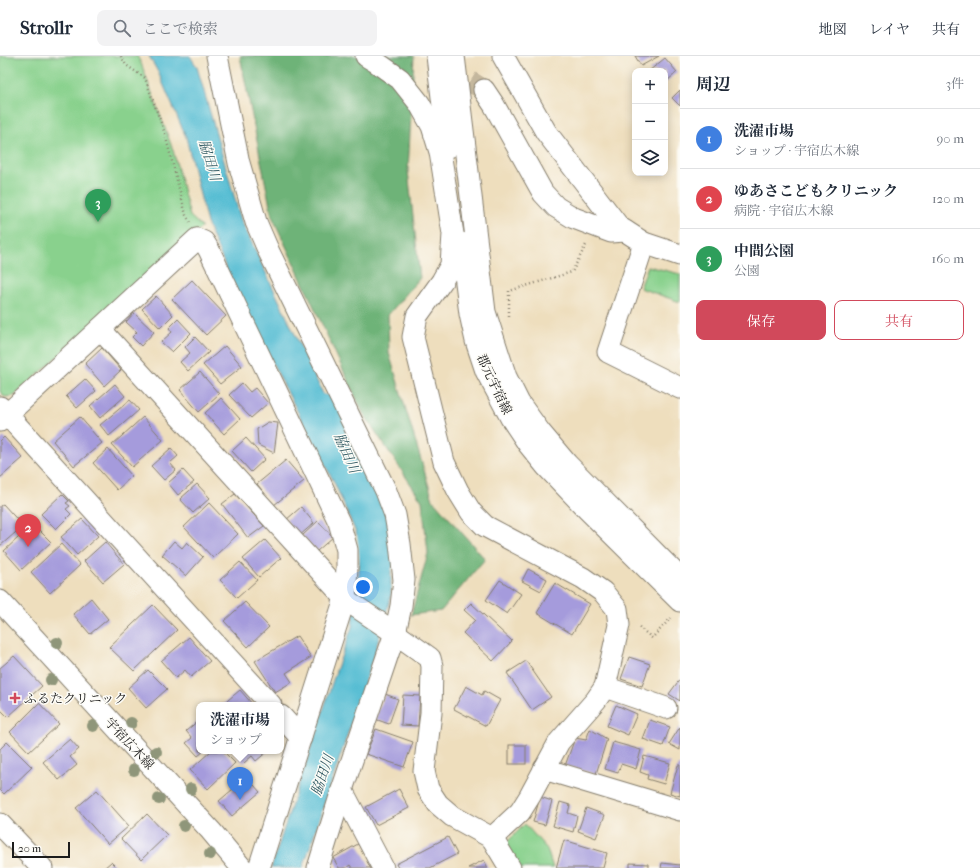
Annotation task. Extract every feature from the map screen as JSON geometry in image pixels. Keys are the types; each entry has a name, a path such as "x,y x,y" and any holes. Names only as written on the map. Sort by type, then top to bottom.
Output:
{"street":[{"path":"217,56 239,163 256,222 269,252 386,491 395,515 400,544 404,580 401,606 391,630 318,868"},
{"path":"366,56 400,79 419,103 432,126 440,152 453,234 451,265 442,281 417,316 413,337 444,462 472,512 485,526 583,578 603,592 617,609 619,625 606,688 559,742 520,812 492,838"},
{"name":"郡元宇宿線","path":"437,56 448,80 478,313 476,341 486,371 511,418 529,445 546,466 677,608"},
{"name":"郡元宇宿線","path":"448,80 454,56"},
{"path":"503,56 546,132 619,227 644,243 680,255"},
{"path":"484,90 494,105 543,193 556,207 574,218 595,227 611,232 625,231"},
{"path":"259,868 347,600 347,550 339,522 209,250 204,242 197,239 100,329 2,414 268,702"},
{"path":"644,243 608,352 680,388"},
{"name":"郡元宇宿線","path":"478,313 519,403 536,426 567,464 680,578"},
{"path":"100,329 347,600 430,658 432,666 431,713 424,771 428,789 438,804 452,816 492,838 510,868"},
{"name":"宇宿広木線","path":"0,601 211,832 242,868"},
{"path":"606,688 666,708"},
{"path":"284,719 301,738"},
{"path":"544,769 680,810"},
{"path":"342,790 383,868"},
{"path":"0,824 42,868"}],"path":[{"path":"121,56 126,65 145,78 165,134 186,214 195,231 197,239"},
{"path":"509,291 572,272 595,227"},
{"path":"619,625 631,618 652,638 677,608"}],"green space":[{"path":"0,56 137,56 141,63 173,150 190,216 202,227 14,396 5,397 0,392"},
{"path":"240,56 414,56 408,171 420,278 388,315 389,353 433,500 485,559 441,611 411,615 428,553 422,501 363,413 272,216"},
{"path":"648,266 680,274 680,302 640,288"},
{"path":"525,824 547,849 553,868 517,868 503,846"}],"water":[{"path":"149,56 190,56 197,67 241,220 334,417 391,559 391,596 375,652 303,868 271,868 352,627 359,574 360,542 334,482 231,280 207,223 186,137 158,72"}],"building":[{"path":"635,56 659,56 641,66"},
{"path":"665,58 677,72 668,80 668,68 653,68"},
{"path":"680,90 680,106 672,98"},
{"path":"192,280 226,316 206,335 172,299"},
{"path":"156,296 173,315 160,328 142,309"},
{"path":"134,313 154,332 141,346 132,337 137,332 126,322"},
{"path":"178,319 191,333 172,352 161,342 172,332 169,328"},
{"path":"195,337 209,352 188,371 180,362 190,353 185,347"},
{"path":"225,346 242,366 220,384 203,365"},
{"path":"102,348 121,370 104,386 85,364"},
{"path":"200,372 219,394 199,412 180,390"},
{"path":"85,379 96,391 77,408 66,396"},
{"path":"242,383 250,392 255,388 268,403 251,418 229,395"},
{"path":"115,384 125,396 100,418 90,406"},
{"path":"221,398 240,419 224,434 205,413"},
{"path":"130,400 139,410 109,436 100,425"},
{"path":"80,417 102,443 74,466 53,441"},
{"path":"143,417 163,440 132,467 112,445"},
{"path":"268,422 278,423 274,453 258,445 257,429"},
{"path":"4,437 23,458 0,478 0,441"},
{"path":"246,438 265,459 251,472 232,451"},
{"path":"171,448 178,456 170,463 176,470 164,480 151,466"},
{"path":"108,449 132,476 117,490 93,463"},
{"path":"286,460 304,481 274,505 257,484"},
{"path":"183,470 194,482 178,495 168,483"},
{"path":"197,484 210,498 193,513 180,499"},
{"path":"62,494 69,501 66,503 70,506 66,509 71,514 56,529 41,514"},
{"path":"235,494 264,526 248,538 222,504"},
{"path":"209,503 238,534 213,558 184,527"},
{"path":"3,504 23,526 0,546 0,506"},
{"path":"301,507 314,523 299,536 286,520"},
{"path":"82,519 98,536 77,555 61,537"},
{"path":"318,521 333,537 317,551 302,536"},
{"path":"33,524 51,542 21,570 4,551"},
{"path":"265,540 281,558 259,577 243,559"},
{"path":"174,541 182,548 187,542 203,557 186,576 162,555"},
{"path":"105,542 124,564 103,582 84,561"},
{"path":"61,544 80,565 50,593 31,572"},
{"path":"240,562 257,580 237,598 220,580"},
{"path":"528,569 547,579 541,591 522,581"},
{"path":"500,580 521,594 507,614 486,600"},
{"path":"555,583 590,604 572,634 537,613"},
{"path":"91,598 108,619 90,634 73,614"},
{"path":"245,602 269,627 248,647 224,621"},
{"path":"471,603 512,641 493,661 463,633 475,620 464,610"},
{"path":"153,605 177,630 134,671 109,647"},
{"path":"297,636 311,657 286,673 292,682 275,692 255,661"},
{"path":"189,637 210,661 191,677 185,670 176,678 161,661"},
{"name":"ふるたクリニック","path":"14,656 42,686 8,717 0,709 0,668"},
{"path":"629,657 650,664 642,686 621,679"},
{"path":"526,661 551,697 532,710 507,673"},
{"path":"148,670 167,689 146,708 128,688"},
{"path":"680,679 680,701 669,694"},
{"path":"466,686 482,695 484,691 500,700 486,726 454,709"},
{"path":"240,690 250,702 226,702"},
{"path":"385,694 398,699 389,724 375,719"},
{"path":"403,695 420,696 418,726 401,725"},
{"path":"39,703 59,724 29,752 10,732"},
{"path":"616,705 637,714 628,735 607,726"},
{"path":"650,720 670,727 663,746 643,739"},
{"path":"196,723 196,754 186,743 192,738 186,731"},
{"path":"680,727 680,750 669,744"},
{"path":"376,729 413,742 404,767 366,754"},
{"path":"590,729 607,739 596,774 565,766 575,738 586,740"},
{"path":"70,739 79,749 70,757 77,765 59,780 43,762"},
{"path":"7,742 32,767 4,794 0,790 0,749"},
{"path":"613,742 641,750 636,769 621,764 618,773 605,769"},
{"path":"509,745 526,745 526,764 509,764"},
{"path":"208,754 226,754 235,763 208,789 190,770"},
{"path":"236,754 264,754 256,761 252,756 244,763"},
{"path":"644,756 670,763 664,784 647,779 648,775 640,772"},
{"path":"678,765 680,765 680,796 670,793"},
{"path":"247,777 260,792 232,816 219,801"},
{"path":"399,789 409,808 376,825 366,807"},
{"path":"97,790 129,826 108,844 76,808"},
{"path":"540,797 552,801 545,825 533,822"},
{"path":"560,802 570,805 568,813 577,816 573,832 553,826"},
{"path":"586,808 605,815 596,838 578,831"},
{"path":"147,814 167,835 141,860 121,839"},
{"path":"448,837 457,854 430,868 398,868 396,864"},
{"path":"564,840 607,853 603,868 556,868"},
{"path":"358,844 371,868 352,868 350,865 346,868 339,868 333,858"},
{"path":"484,860 488,868 468,868"},
{"path":"111,862 117,868 104,868"},
{"path":"630,863 648,864 648,868 630,868"},
{"path":"662,863 680,865 680,868 661,868"}],"waterway":[{"name":"脇田川","path":"327,412 351,458 372,509 377,560"}],"tunnel":[{"path":"444,65 484,90"}],"place":[{"name":"中間公園","path":"98,222"},
{"name":"ゆあさこどもクリニック","path":"28,547"},
{"name":"ふるたクリニック","path":"15,698"},
{"name":"洗濯市場","path":"240,800"}]}
